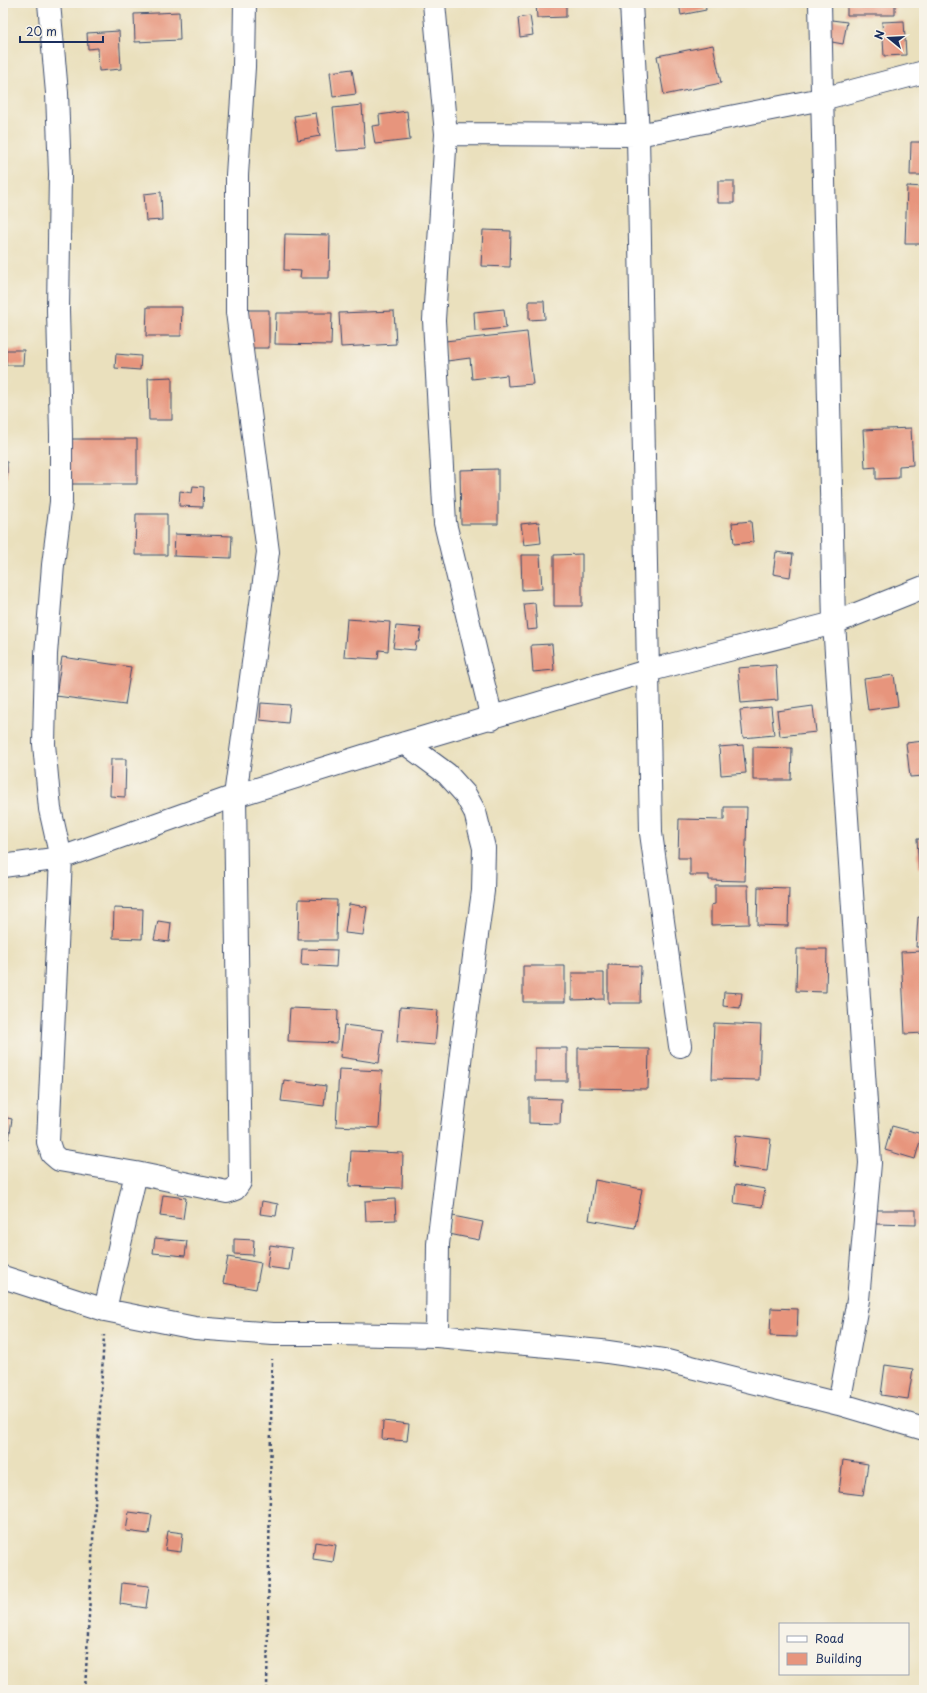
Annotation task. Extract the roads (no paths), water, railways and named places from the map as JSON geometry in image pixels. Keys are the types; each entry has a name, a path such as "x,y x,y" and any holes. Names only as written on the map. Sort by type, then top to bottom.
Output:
{"street":[{"path":"49,3 57,93 60,174 58,310 61,502 46,654 44,744 50,809 61,858 48,1142 52,1154 59,1160 136,1173 227,1192 235,1189 240,1182 235,796 268,552 237,312 237,175 244,67 245,3"},
{"path":"434,3 446,134 434,320 444,516 492,719"},
{"path":"631,3 638,135 651,833 680,1046"},
{"path":"820,3 834,623 870,1163 858,1300 839,1404"},
{"path":"446,134 638,135 822,99 924,72"},
{"path":"3,866 61,858 235,796 406,743 492,719 647,671 834,623 924,587"},
{"path":"406,743 447,774 465,794 475,812 484,848 483,891 461,1053 438,1244 437,1336"},
{"path":"105,1310 136,1173"},
{"path":"3,1277 105,1310 195,1328 273,1334 437,1336 601,1351 663,1360 839,1404 924,1429"}]}
